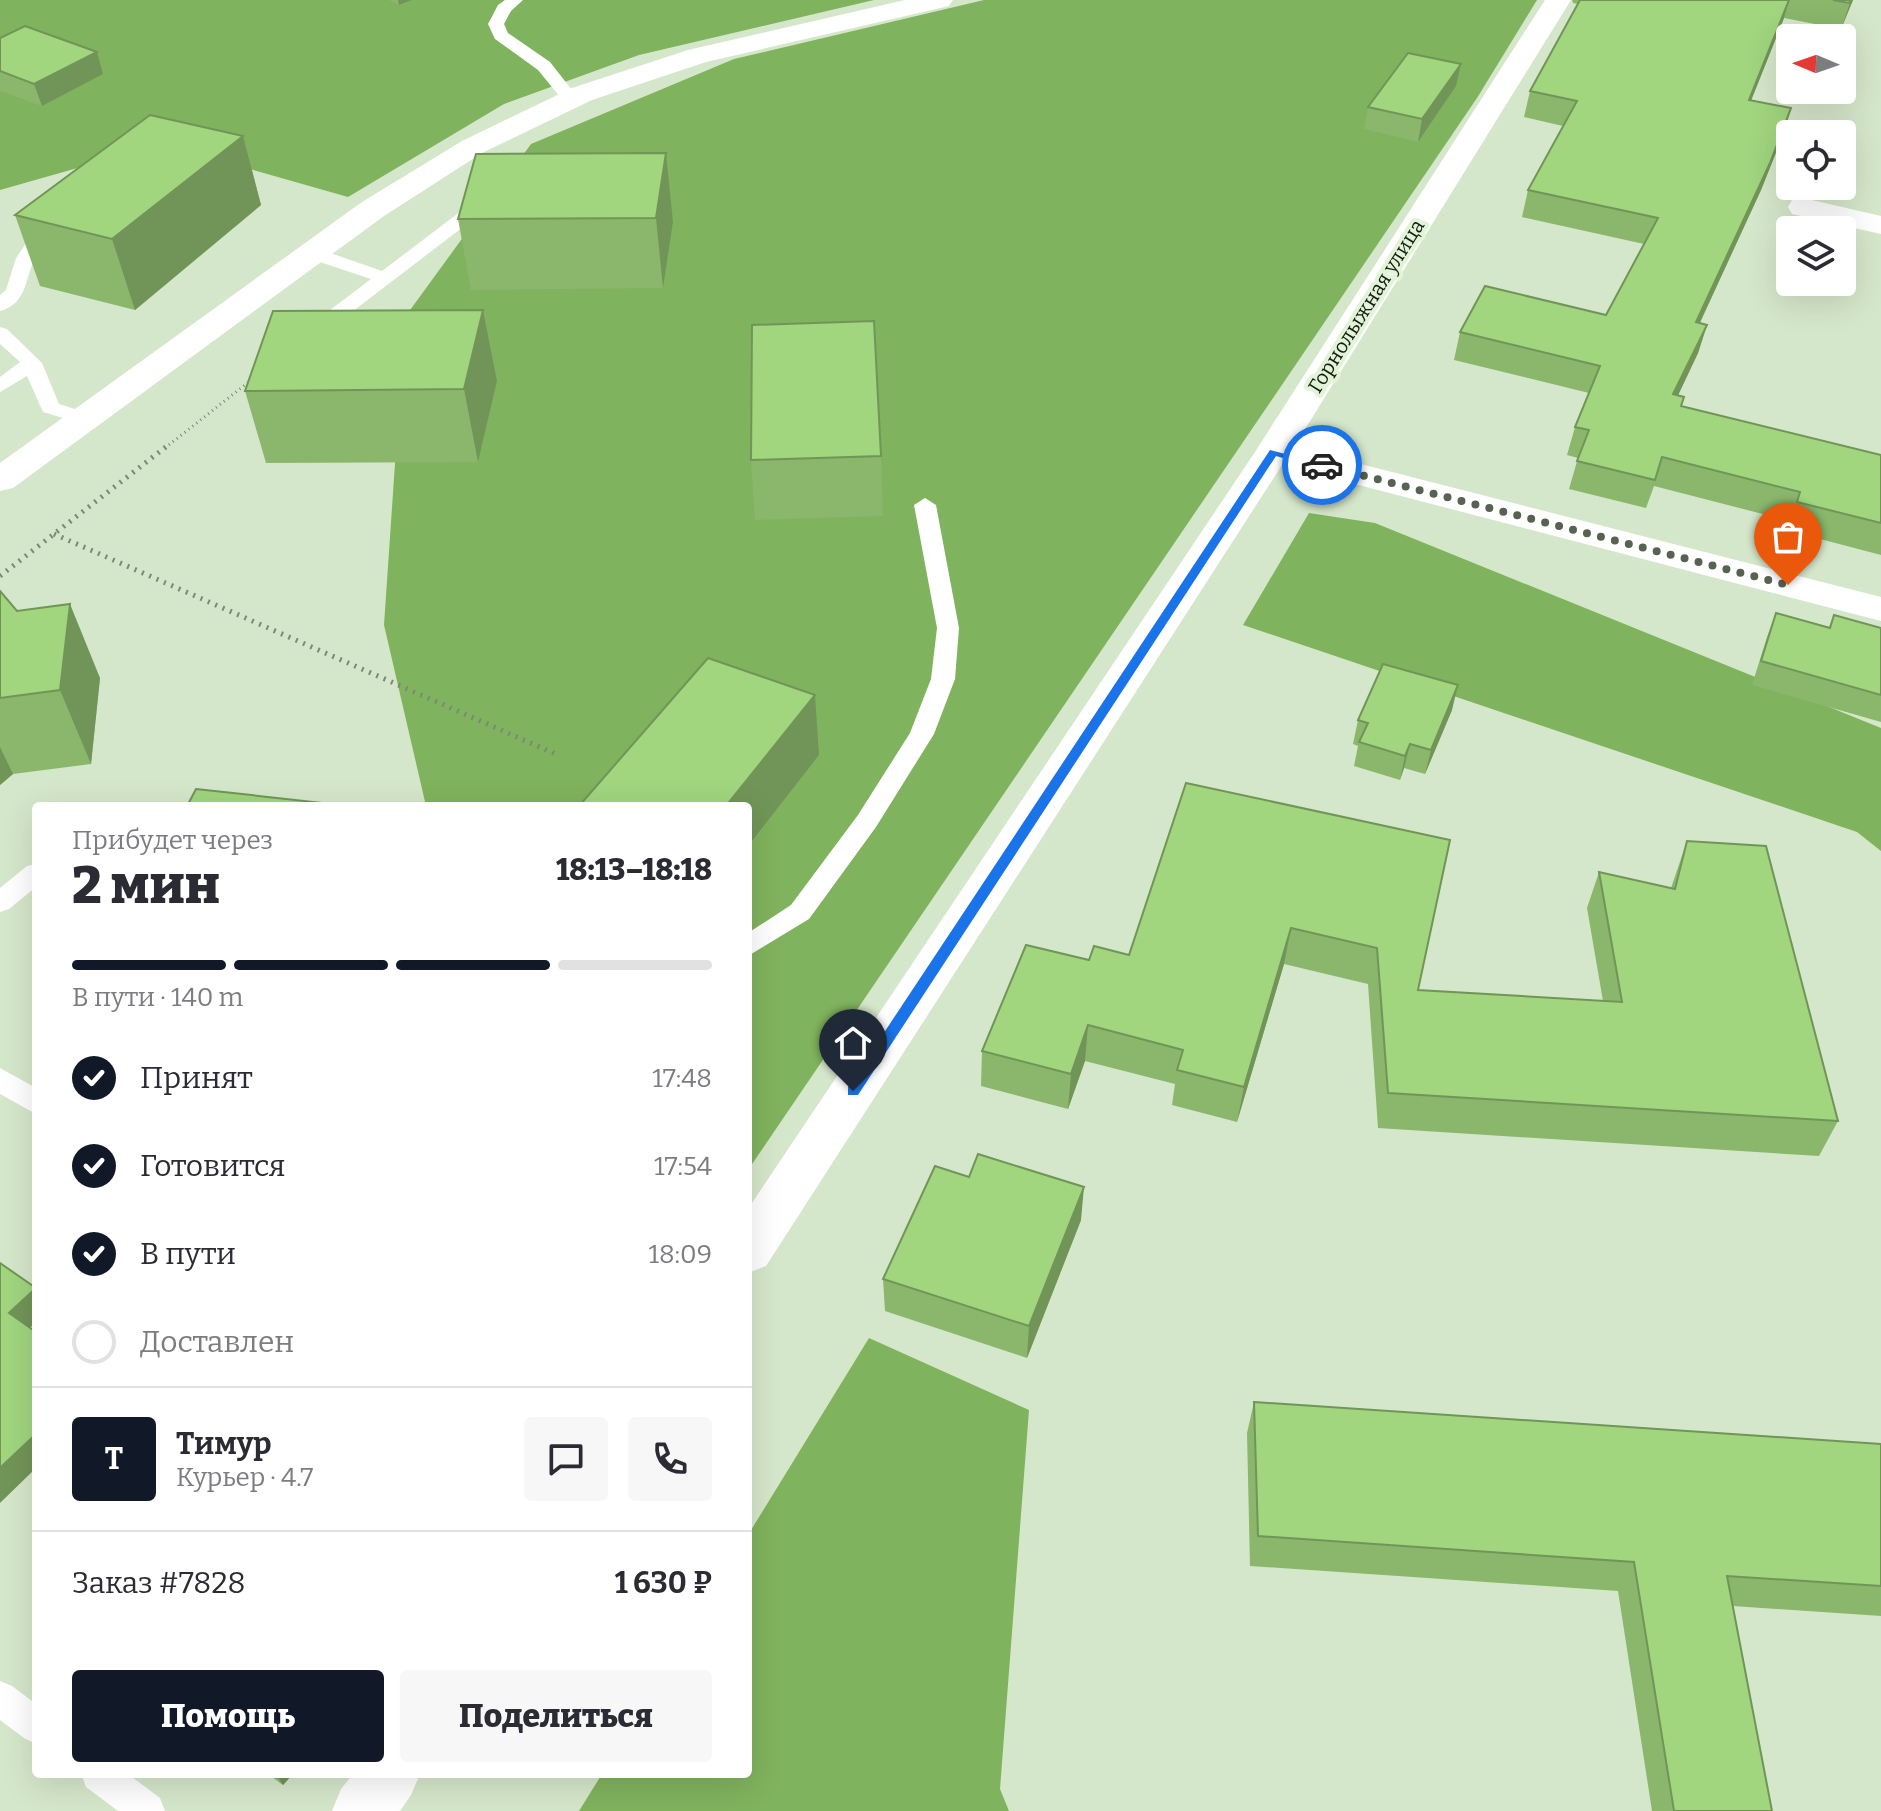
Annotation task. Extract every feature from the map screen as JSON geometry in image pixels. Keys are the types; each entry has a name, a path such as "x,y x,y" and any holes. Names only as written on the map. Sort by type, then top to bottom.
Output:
{"street":[{"path":"0,480 373,209 472,147 571,99 698,56 940,0"},
{"name":"Горнолыжная улица","path":"752,1245 1273,452 1558,0"},
{"path":"1803,207 1881,225"},
{"path":"1273,452 1881,609"},
{"path":"363,1811 387,1778"}],"lane":[{"path":"515,0 504,8 496,24 501,36 544,66 571,99"},
{"path":"254,378 382,277 479,206 510,201"},
{"path":"0,305 15,292 25,258 52,218 63,209"},
{"path":"312,253 382,277"},
{"path":"0,333 32,363 50,408 83,418"},
{"path":"0,386 32,363"},
{"path":"752,943 800,912 867,821 922,734 943,679 948,628 925,505"},
{"path":"0,902 32,876"},
{"path":"0,1079 32,1100"},
{"path":"0,1698 32,1723"},
{"path":"104,1778 147,1811"}],"path":[{"path":"0,576 254,378"},
{"path":"54,534 558,755"}],"green space":[{"path":"0,0 874,0 639,55 504,104 348,197 162,144 0,190"},
{"path":"984,0 1537,0 1477,98 752,1164 752,802 425,802 384,625 405,317 531,144 734,59"},
{"path":"1309,513 1375,523 1881,728 1881,851 1857,832 1243,625"},
{"path":"869,1338 1029,1410 1000,1789 1009,1811 579,1811 600,1778 752,1778 752,1528"}],"building":[{"path":"1580,0 1789,0 1779,24 1776,24 1776,32 1749,100 1791,108 1786,120 1776,120 1776,147 1696,322 1707,325 1673,394 1684,397 1681,406 1881,455 1881,523 1797,502 1800,492 1662,457 1655,480 1577,461 1589,430 1575,427 1600,366 1460,332 1485,286 1606,315 1658,218 1528,190 1577,101 1530,91"},
{"path":"25,26 97,52 34,84 0,71 0,38"},
{"path":"1408,53 1461,64 1422,119 1368,107"},
{"path":"150,115 243,136 112,239 15,215"},
{"path":"666,153 656,218 458,219 476,154"},
{"path":"483,310 464,389 245,391 273,311"},
{"path":"874,321 881,456 751,460 752,325"},
{"path":"0,591 17,611 70,604 60,690 0,698"},
{"path":"1776,613 1830,628 1834,615 1881,628 1881,695 1761,661"},
{"path":"708,658 815,695 729,802 582,802"},
{"path":"1383,664 1458,685 1431,750 1410,744 1405,756 1359,742 1368,723 1358,720"},
{"path":"1186,783 1450,840 1418,990 1622,1002 1599,872 1675,889 1687,841 1766,846 1838,1121 1388,1093 1377,948 1291,928 1244,1087 1177,1070 1183,1050 1088,1025 1071,1074 982,1051 1026,945 1089,960 1094,946 1129,955"},
{"path":"196,789 314,802 189,802"},
{"path":"978,1154 1084,1187 1029,1326 883,1279 935,1166 969,1177"},
{"path":"0,1263 32,1285 32,1292 9,1313 32,1329 32,1438 0,1468"},
{"path":"1254,1402 1881,1444 1881,1586 1727,1576 1772,1811 1674,1811 1634,1562 1258,1536"}],"way so far":[{"path":"1322,465 1788,585"}],"route":[{"path":"853,1091 1273,452 1322,465"}]}
